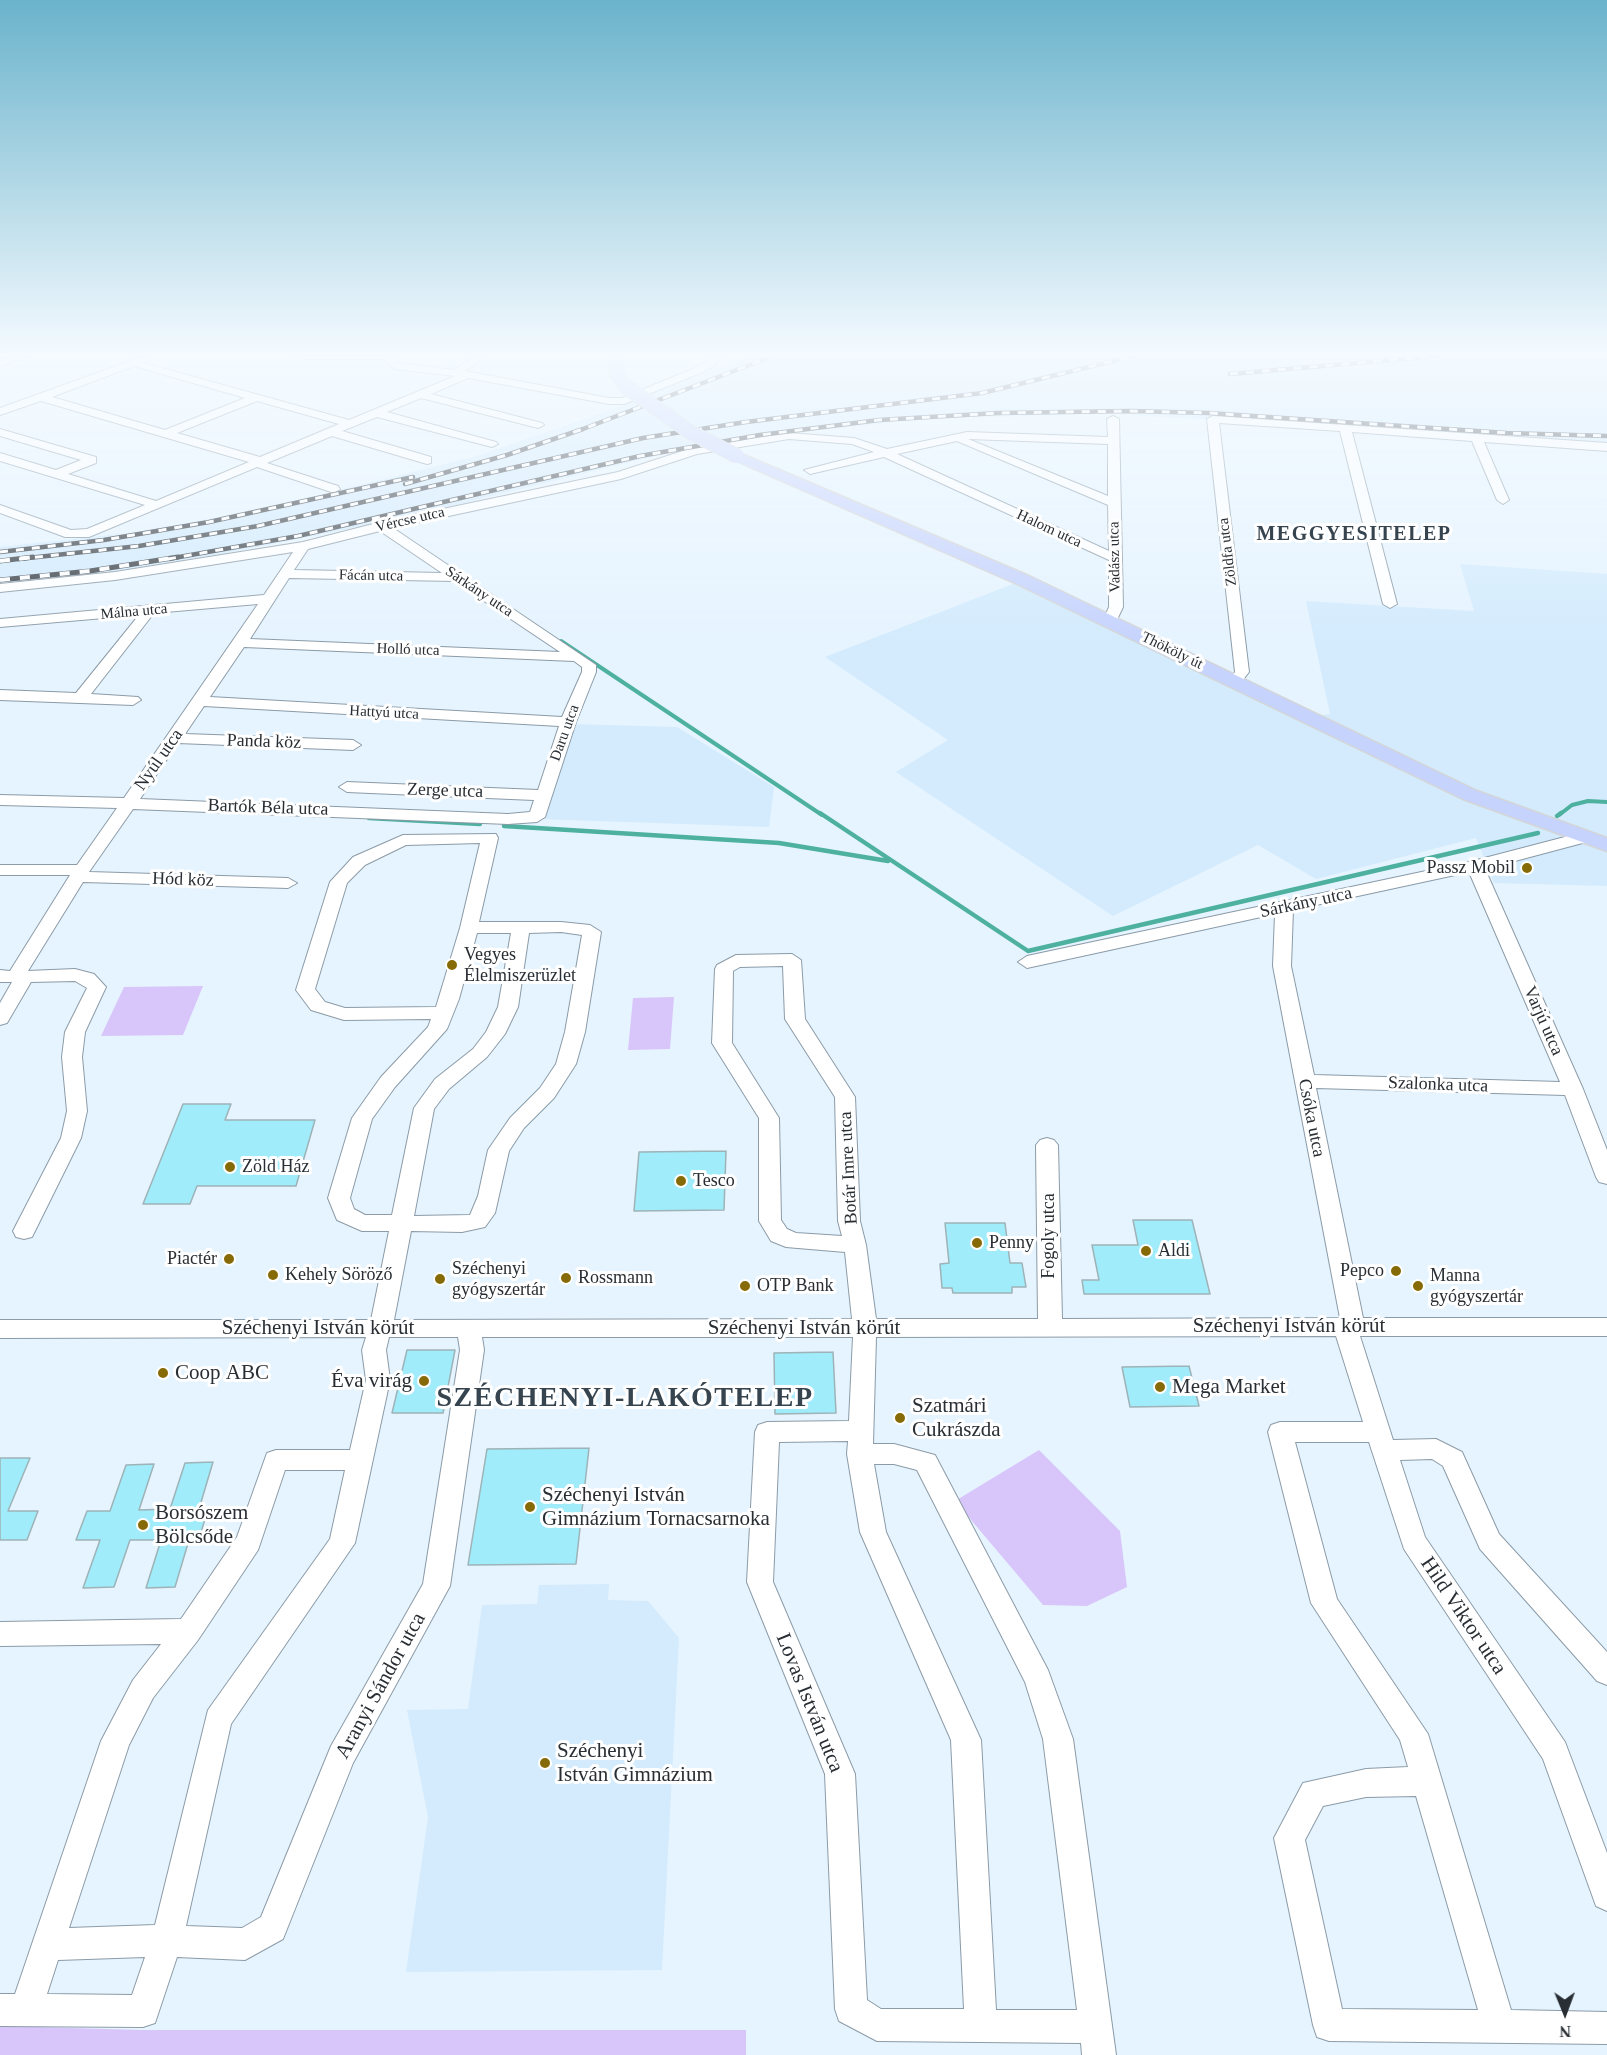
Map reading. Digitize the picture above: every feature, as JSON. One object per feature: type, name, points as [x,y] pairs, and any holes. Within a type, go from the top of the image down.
[{"type":"main road","name":"Thököly út","points":[[729,452],[1023,580],[1470,795],[1607,845]]},
{"type":"street","points":[[57,474],[93,460],[66,452]]},
{"type":"street","points":[[226,452],[334,489]]},
{"type":"street","points":[[0,509],[70,534],[89,533],[283,452]]},
{"type":"street","points":[[400,452],[427,460]]},
{"type":"street","name":"Vércse utca","points":[[0,588],[115,576],[303,546],[381,526],[621,475],[696,452]]},
{"type":"street","points":[[810,470],[889,452]]},
{"type":"street","points":[[992,452],[1114,503]]},
{"type":"street","name":"Vadász utca","points":[[1110,621],[1116,607],[1113,452]]},
{"type":"street","name":"Zöldfa utca","points":[[1217,452],[1242,672],[1234,682]]},
{"type":"street","points":[[1352,452],[1390,603]]},
{"type":"street","points":[[1482,452],[1503,500]]},
{"type":"street","name":"Halom utca","points":[[884,453],[1114,558]]},
{"type":"street","points":[[0,457],[157,505]]},
{"type":"street","name":"Sárkány utca","points":[[381,526],[576,657]]},
{"type":"street","name":"Nyúl utca","points":[[0,1019],[14,976],[80,874],[240,644],[303,546]]},
{"type":"street","name":"Fácán utca","points":[[284,574],[458,578]]},
{"type":"street","name":"Málna utca","points":[[0,623],[268,599]]},
{"type":"street","points":[[80,698],[149,611]]},
{"type":"street","name":"Holló utca","points":[[240,644],[576,657]]},
{"type":"street","name":"Daru utca","points":[[537,817],[542,795],[567,722],[589,672],[589,665],[576,657]]},
{"type":"street","points":[[0,695],[132,700]]},
{"type":"street","name":"Hattyú utca","points":[[200,701],[567,722]]},
{"type":"street","name":"Panda köz","points":[[175,738],[353,746]]},
{"type":"street","name":"Zerge utca","points":[[347,787],[542,795]]},
{"type":"street","name":"Bartók Béla utca","points":[[0,800],[508,819],[537,817]]},
{"type":"street","points":[[469,928],[561,927],[592,932],[575,1032],[566,1064],[547,1093],[517,1123],[500,1150],[484,1213],[477,1221],[462,1224],[362,1223],[345,1214],[339,1198],[362,1118],[388,1082],[437,1029],[469,928],[490,838],[508,819]]},
{"type":"street","name":"Sárkány utca","points":[[1027,962],[1475,866],[1584,837]]},
{"type":"street","points":[[443,1013],[344,1014],[318,1006],[305,990],[339,882],[359,861],[402,840],[490,838]]},
{"type":"street","name":"Varjú utca","points":[[1475,866],[1573,1089],[1607,1177]]},
{"type":"street","name":"Hód köz","points":[[0,870],[288,883]]},
{"type":"street","name":"Csóka utca","points":[[1284,908],[1282,966],[1349,1326]]},
{"type":"street","points":[[359,1460],[276,1460],[249,1542],[188,1631],[143,1689],[116,1741],[48,1944],[12,2010],[143,2011],[167,1941],[218,1719],[342,1543],[378,1380],[374,1350],[385,1310],[424,1108],[442,1084],[480,1053],[495,1034],[508,1007],[520,929]]},
{"type":"street","name":"Botár Imre utca","points":[[855,1245],[794,1241],[778,1235],[770,1221],[769,1118],[722,1042],[724,969],[736,961],[792,960],[795,1019],[845,1097],[849,1221],[855,1245],[865,1327]]},
{"type":"street","points":[[14,976],[75,975],[87,978],[97,987],[75,1032],[72,1057],[77,1111],[71,1138],[24,1231]]},
{"type":"street","name":"Szalonka utca","points":[[1304,1081],[1573,1089]]},
{"type":"street","name":"Fogoly utca","points":[[1047,1145],[1050,1327]]},
{"type":"street","name":"Hild Viktor utca","points":[[1349,1326],[1381,1441],[1413,1541],[1555,1752],[1607,1895]]},
{"type":"street","points":[[865,1327],[861,1443],[873,1532],[966,1740],[981,2027]]},
{"type":"street","name":"Széchenyi István körút","points":[[0,1329],[1607,1327]]},
{"type":"street","name":"Aranyi Sándor utca","points":[[48,1944],[167,1941],[245,1944],[272,1928],[341,1756],[436,1586],[472,1350],[469,1328]]},
{"type":"street","name":"Lovas István utca","points":[[767,1432],[861,1443],[926,1462],[1038,1679],[1058,1739],[1097,2041],[981,2027],[878,2025],[851,2009],[840,1774],[760,1582],[767,1432]]},
{"type":"street","points":[[1499,2027],[1413,1734],[1325,1603],[1280,1432],[1381,1441],[1436,1449],[1453,1459],[1489,1542],[1607,1672]]},
{"type":"street","points":[[0,1634],[188,1631]]},
{"type":"street","points":[[1428,1781],[1366,1784],[1314,1793],[1289,1838],[1329,2025],[1607,2028]]},
{"type":"shaded area","points":[[488,452],[699,452],[674,457],[667,453],[400,519],[128,572],[0,584],[0,547],[130,533],[255,511]]},
{"type":"shaded area","points":[[1460,564],[1607,574],[1607,886],[1494,883],[1476,838],[1316,879],[1258,845],[1113,916],[896,772],[948,740],[825,657],[1023,580],[1307,717],[1330,714],[1306,601],[1474,611]]},
{"type":"shaded area","points":[[570,724],[677,727],[774,787],[769,827],[539,819]]},
{"type":"shaded area","points":[[203,986],[183,1035],[101,1036],[124,987]]},
{"type":"shaded area","points":[[674,997],[670,1049],[628,1050],[633,998]]},
{"type":"shaded area","points":[[1039,1450],[1120,1531],[1127,1587],[1087,1606],[1043,1605],[955,1501]]},
{"type":"shaded area","name":"Széchenyi István Gimnázium","points":[[609,1584],[608,1600],[648,1601],[679,1638],[662,1970],[406,1972],[428,1817],[407,1710],[468,1709],[482,1605],[537,1604],[539,1585]]},
{"type":"shaded area","points":[[0,2026],[141,2030],[746,2030],[746,2055],[0,2055]]},
{"type":"building","name":"Zöld Ház","points":[[183,1104],[231,1104],[225,1120],[315,1120],[296,1186],[197,1186],[190,1204],[143,1204]]},
{"type":"building","name":"Tesco","points":[[726,1151],[724,1210],[634,1211],[639,1152]]},
{"type":"building","name":"Aldi","points":[[1133,1220],[1192,1220],[1210,1294],[1084,1294],[1082,1280],[1099,1280],[1092,1245],[1138,1245]]},
{"type":"building","name":"Penny","points":[[945,1223],[1005,1223],[1010,1263],[1022,1263],[1026,1287],[1012,1287],[1012,1293],[953,1293],[952,1288],[942,1288],[940,1264],[949,1263]]},
{"type":"building","name":"Éva virág","points":[[407,1350],[455,1350],[443,1413],[392,1413]]},
{"type":"building","points":[[833,1352],[836,1413],[775,1414],[774,1353]]},
{"type":"building","name":"Mega Market","points":[[1189,1366],[1199,1406],[1130,1407],[1122,1367]]},
{"type":"building","name":"Széchenyi István Gimnázium Tornacsarnoka","points":[[589,1448],[576,1564],[468,1565],[487,1449]]},
{"type":"building","points":[[0,1458],[30,1458],[8,1511],[38,1511],[27,1540],[0,1540]]},
{"type":"building","name":"Borsószem Bölcsőde","points":[[213,1462],[199,1509],[208,1509],[199,1539],[189,1540],[175,1587],[146,1588],[161,1540],[130,1540],[114,1587],[83,1588],[100,1540],[76,1540],[87,1511],[110,1511],[126,1465],[154,1464],[139,1510],[170,1509],[185,1463]]},
{"type":"waterway","points":[[561,641],[822,815]]},
{"type":"waterway","points":[[1559,815],[1572,805],[1588,801],[1607,802]]},
{"type":"waterway","points":[[820,813],[1028,951],[1538,833]]},
{"type":"waterway","points":[[1557,816],[1561,813]]},
{"type":"waterway","points":[[369,818],[480,824]]},
{"type":"waterway","points":[[504,826],[779,843],[888,861]]},
{"type":"railway","points":[[405,484],[516,452]]},
{"type":"railway","points":[[19,559],[139,546],[258,526],[582,452]]},
{"type":"railway","points":[[168,559],[298,536],[663,452]]},
{"type":"railway","points":[[0,552],[104,540],[209,522],[413,477]]},
{"type":"railway","points":[[0,561],[33,557]]},
{"type":"railway","points":[[0,580],[90,571],[178,557]]},
{"type":"place","name":"Passz Mobil","points":[[1527,868]]},
{"type":"place","name":"Vegyes Élelmiszerüzlet","points":[[452,965]]},
{"type":"place","name":"Zöld Ház","points":[[230,1167]]},
{"type":"place","name":"Tesco","points":[[681,1181]]},
{"type":"place","name":"Penny","points":[[977,1243]]},
{"type":"place","name":"Aldi","points":[[1146,1251]]},
{"type":"place","name":"Piactér","points":[[229,1259]]},
{"type":"place","name":"Pepco","points":[[1396,1271]]},
{"type":"place","name":"Kehely Söröző","points":[[273,1275]]},
{"type":"place","name":"Rossmann","points":[[566,1278]]},
{"type":"place","name":"Széchenyi gyógyszertár","points":[[440,1279]]},
{"type":"place","name":"OTP Bank","points":[[745,1286]]},
{"type":"place","name":"Manna gyógyszertár","points":[[1418,1286]]},
{"type":"place","name":"Coop ABC","points":[[163,1373]]},
{"type":"place","name":"Éva virág","points":[[424,1381]]},
{"type":"place","name":"Mega Market","points":[[1160,1387]]},
{"type":"place","name":"Szatmári Cukrászda","points":[[900,1418]]},
{"type":"place","name":"Széchenyi István Gimnázium Tornacsarnoka","points":[[530,1507]]},
{"type":"place","name":"Borsószem Bölcsőde","points":[[143,1525]]},
{"type":"place","name":"Széchenyi István Gimnázium","points":[[545,1763]]},
{"type":"district","name":"MEGGYESITELEP","points":[[1354,535]]},
{"type":"district","name":"SZÉCHENYI-LAKÓTELEP","points":[[625,1399]]}]
